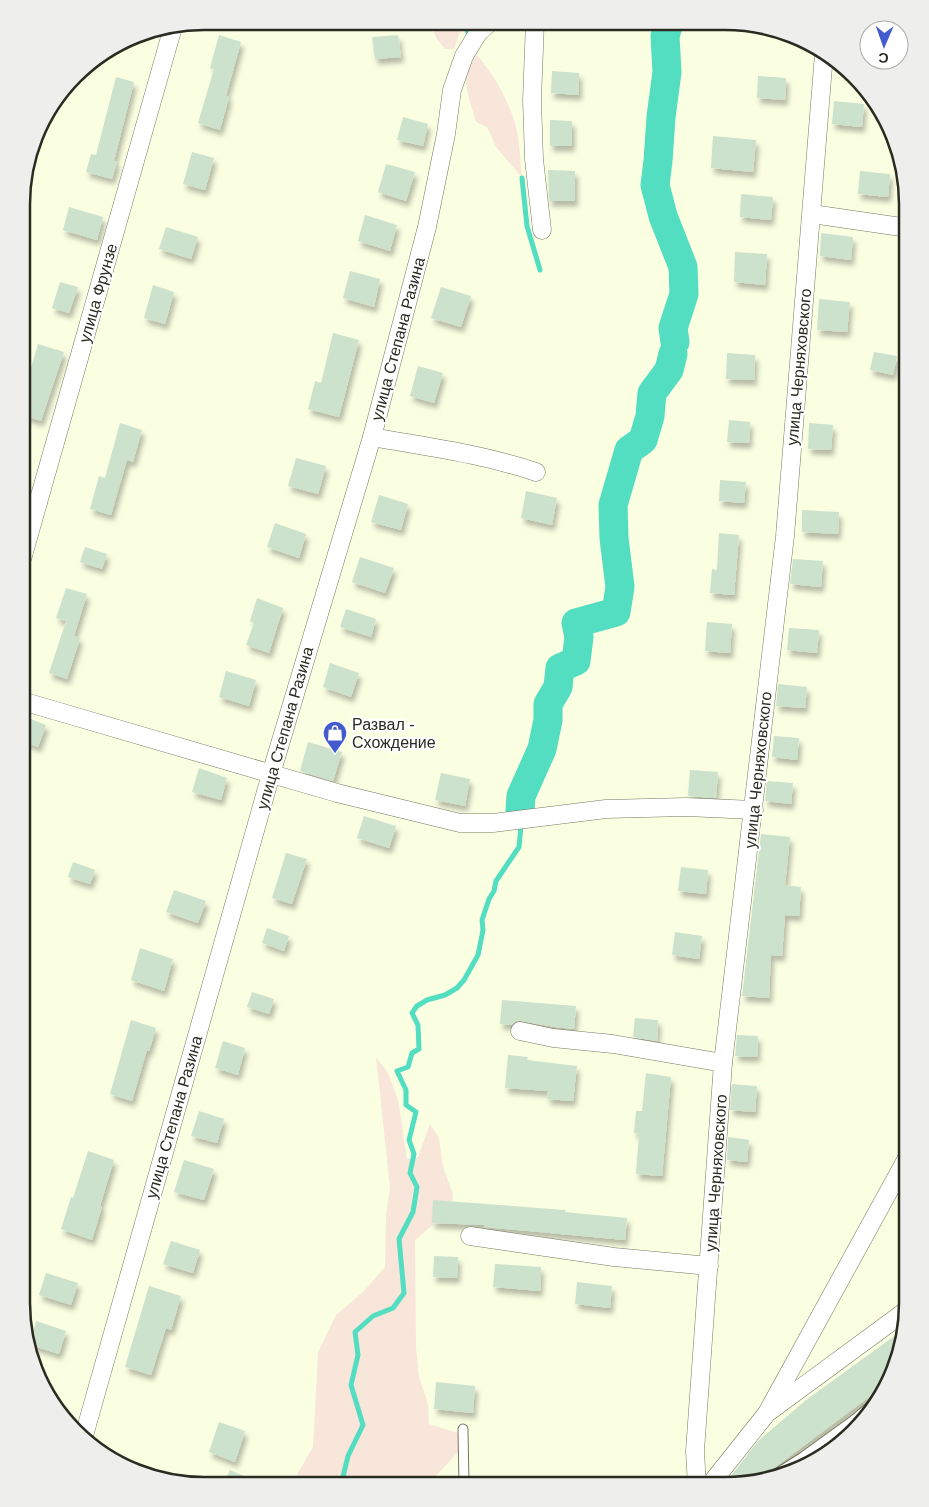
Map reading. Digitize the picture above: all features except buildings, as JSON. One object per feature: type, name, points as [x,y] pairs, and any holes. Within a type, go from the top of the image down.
[{"type":"street","name":"улица Степана Разина","points":[[85,1430],[271,774],[372,438],[427,227],[446,134],[452,90],[464,56],[483,30]]},
{"type":"street","points":[[535,30],[532,100],[534,150],[542,230]]},
{"type":"street","name":"улица Фрунзе","points":[[30,531],[171,33]]},
{"type":"street","name":"улица Черняховского","points":[[696,1477],[695,1452],[723,1063],[785,536],[823,61]]},
{"type":"street","points":[[812,214],[899,227]]},
{"type":"street","points":[[372,438],[480,457],[536,472]]},
{"type":"street","points":[[30,703],[337,793],[460,823],[493,823],[606,809],[686,808],[754,810]]},
{"type":"street","points":[[520,1031],[553,1038],[613,1044],[723,1063]]},
{"type":"street","points":[[716,1477],[767,1413],[899,1173]]},
{"type":"street","points":[[470,1236],[614,1257],[709,1266]]},
{"type":"street","points":[[767,1413],[899,1316]]},
{"type":"lane","points":[[792,1464],[854,1420]]},
{"type":"lane","points":[[463,1429],[464,1477]]},
{"type":"shaded area","points":[[434,30],[462,30],[454,49],[445,49],[436,38]]},
{"type":"shaded area","points":[[477,55],[501,89],[513,117],[518,139],[522,178],[496,147],[487,127],[476,122],[466,85],[466,78],[467,70]]},
{"type":"shaded area","points":[[376,1057],[388,1073],[398,1099],[407,1159],[418,1157],[430,1124],[439,1138],[443,1167],[453,1194],[451,1215],[434,1224],[415,1240],[416,1347],[419,1377],[428,1404],[429,1424],[465,1435],[461,1449],[435,1477],[296,1477],[313,1447],[318,1352],[336,1315],[363,1292],[385,1267],[386,1215],[390,1188]]},
{"type":"waterway","points":[[467,30],[470,38]]},
{"type":"waterway","points":[[667,30],[665,36],[667,72],[655,185],[663,216],[683,267],[684,294],[673,328],[675,342]]},
{"type":"waterway","points":[[522,178],[527,226],[540,270]]},
{"type":"waterway","points":[[520,811],[521,796],[542,749],[548,720],[548,704],[558,687],[560,668],[576,661],[579,637],[576,623],[616,612],[620,587],[614,538],[613,505],[629,450],[643,440],[650,416],[652,393],[669,370],[673,354]]},
{"type":"waterway","points":[[343,1477],[348,1456],[363,1425],[351,1385],[358,1355],[355,1332],[373,1316],[393,1308],[404,1293],[399,1239],[413,1212],[417,1187],[410,1173],[414,1154],[409,1140],[416,1112],[406,1105],[406,1090],[397,1071],[408,1067],[412,1053],[419,1049],[418,1025],[412,1013],[417,1006],[427,1000],[445,995],[457,988],[464,980],[478,955],[483,930],[482,920],[496,881],[519,847],[521,826]]},
{"type":"place","name":"Развал - Схождение","points":[[335,754]]}]
